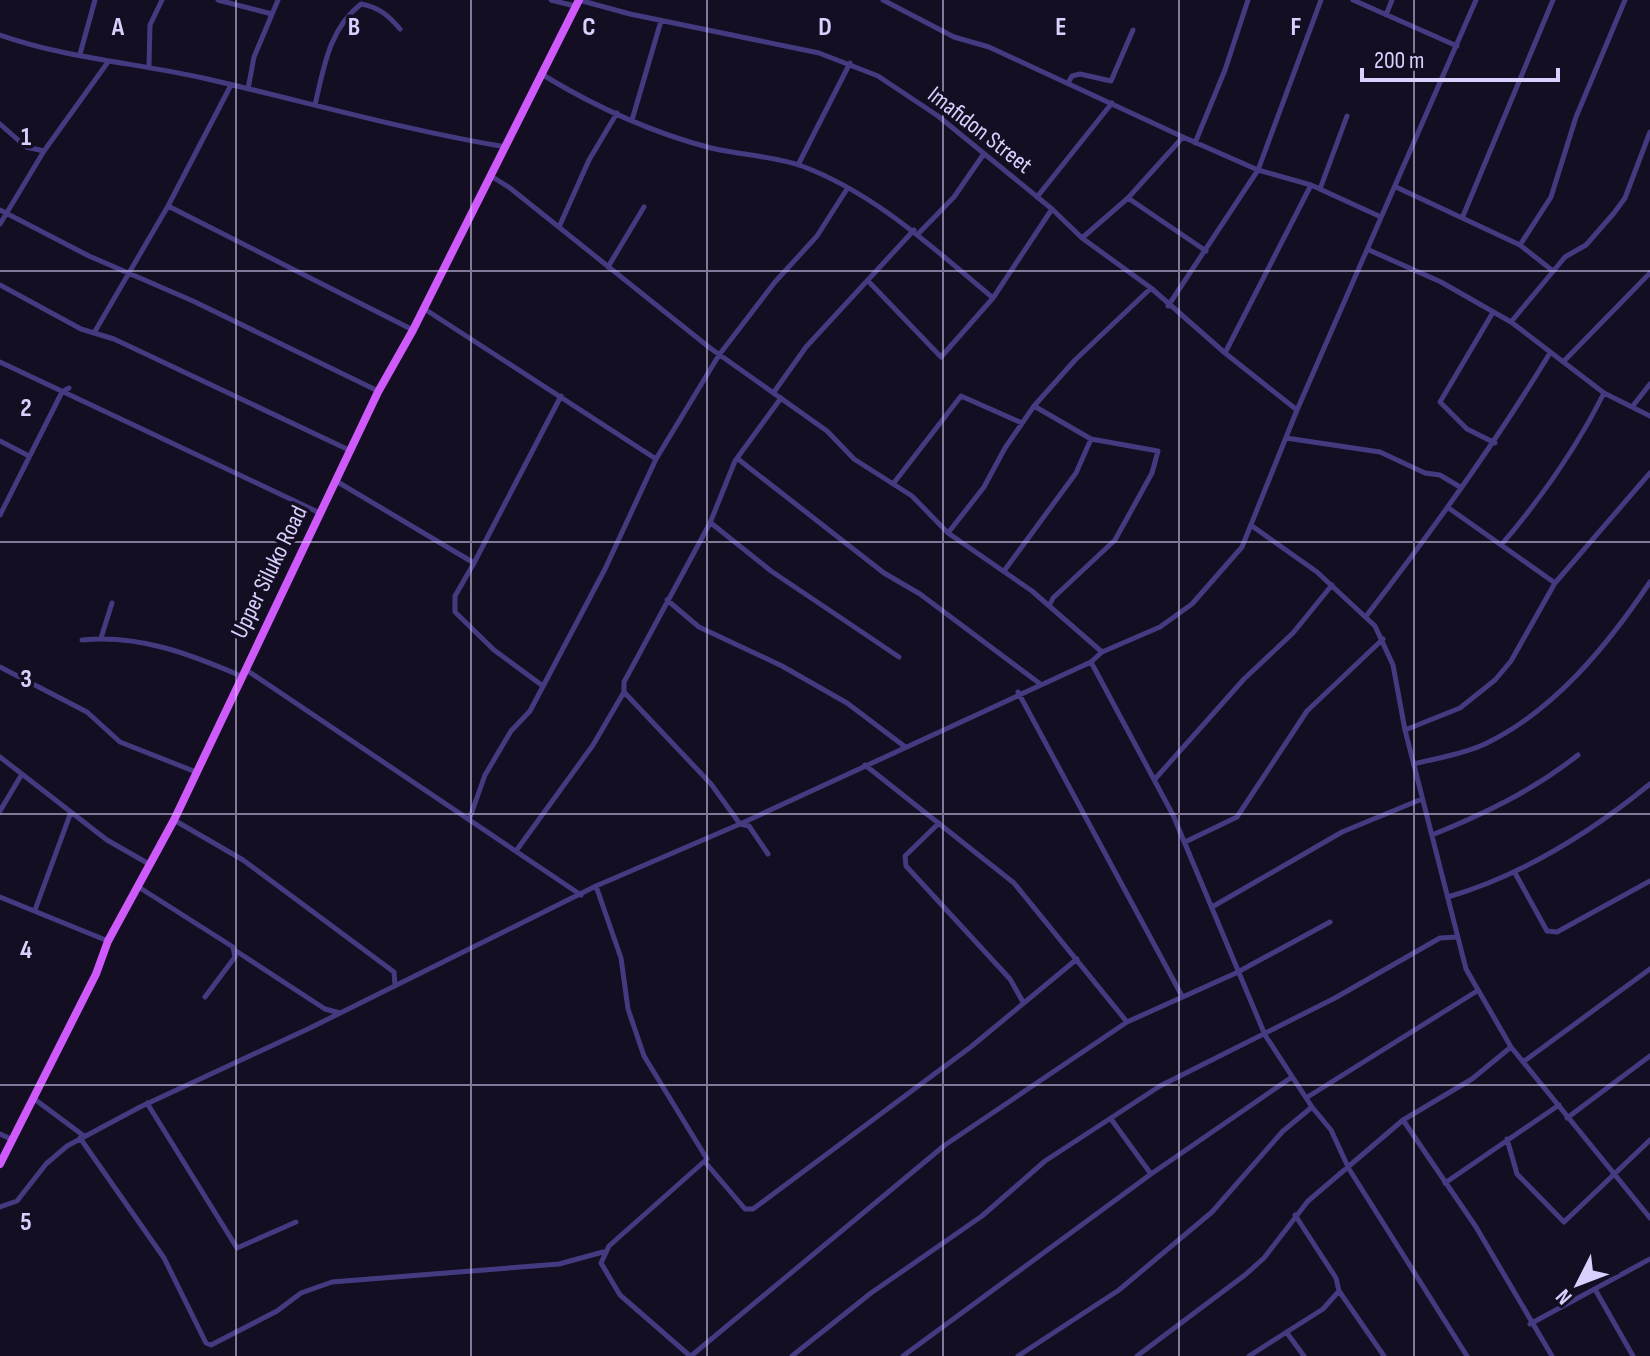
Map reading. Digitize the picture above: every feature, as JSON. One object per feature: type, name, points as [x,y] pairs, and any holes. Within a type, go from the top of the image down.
[{"type":"main road","name":"Upper Siluko Road","points":[[0,1164],[96,974],[108,941],[174,820],[378,392],[413,330],[578,3]]},
{"type":"street","points":[[80,54],[95,0]]},
{"type":"street","points":[[149,67],[150,25],[162,0]]},
{"type":"street","points":[[218,0],[272,14]]},
{"type":"street","points":[[248,89],[254,57],[278,0]]},
{"type":"street","name":"Imafidon Street","points":[[551,0],[819,53],[878,76],[938,116],[1052,209],[1082,238],[1151,288],[1168,306],[1297,410]]},
{"type":"street","points":[[883,0],[954,37],[989,47],[1195,143],[1258,170],[1311,185],[1381,217]]},
{"type":"street","points":[[1195,143],[1225,70],[1248,0]]},
{"type":"street","points":[[1168,306],[1258,170],[1321,0]]},
{"type":"street","points":[[1353,0],[1457,46]]},
{"type":"street","points":[[1386,15],[1392,0]]},
{"type":"street","points":[[0,1207],[17,1201],[46,1164],[82,1137],[147,1103],[341,1013],[596,886],[740,824],[904,746],[948,729],[1018,692],[1091,662],[1102,652],[1160,627],[1192,604],[1233,560],[1252,526],[1297,410],[1476,0]]},
{"type":"street","points":[[1463,216],[1553,0]]},
{"type":"street","points":[[1520,245],[1551,197],[1576,117],[1625,0]]},
{"type":"street","points":[[315,105],[330,43],[351,11],[361,4],[376,8],[400,29]]},
{"type":"street","points":[[632,120],[661,21]]},
{"type":"street","points":[[1068,83],[1072,76],[1080,74],[1111,81],[1133,30]]},
{"type":"street","points":[[0,35],[108,62],[149,67],[231,85],[447,138],[507,147]]},
{"type":"street","points":[[0,224],[3,211],[108,62]]},
{"type":"street","points":[[798,165],[850,63]]},
{"type":"street","points":[[543,75],[632,120],[714,148],[798,165],[847,189],[916,232],[993,298]]},
{"type":"street","points":[[94,333],[168,206],[231,85]]},
{"type":"street","points":[[1037,197],[1112,103]]},
{"type":"street","points":[[559,227],[589,160],[617,113]]},
{"type":"street","points":[[1320,189],[1347,116]]},
{"type":"street","points":[[0,124],[26,147],[44,151]]},
{"type":"street","points":[[1511,322],[1565,257],[1586,245],[1625,198],[1650,132]]},
{"type":"street","points":[[1082,238],[1128,198],[1183,137]]},
{"type":"street","points":[[774,392],[806,347],[916,232],[954,197],[983,155]]},
{"type":"street","points":[[491,176],[719,355],[827,431],[854,459],[912,496],[948,533],[1004,571],[1102,652]]},
{"type":"street","points":[[1225,353],[1311,185]]},
{"type":"street","points":[[1396,187],[1520,245],[1553,271]]},
{"type":"street","points":[[469,820],[485,775],[543,686],[605,569],[656,459],[719,355],[775,282],[817,236],[847,189]]},
{"type":"street","points":[[1128,198],[1206,251]]},
{"type":"street","points":[[168,206],[413,330]]},
{"type":"street","points":[[608,267],[644,207]]},
{"type":"street","points":[[870,283],[941,357],[993,298],[1052,209]]},
{"type":"street","points":[[3,211],[89,256],[130,272],[378,392]]},
{"type":"street","points":[[1369,250],[1441,282],[1492,314],[1511,322],[1550,353],[1565,360],[1604,393],[1650,416]]},
{"type":"street","points":[[1565,360],[1650,273]]},
{"type":"street","points":[[0,285],[81,329],[350,450]]},
{"type":"street","points":[[948,533],[984,487],[1034,406],[1075,360],[1151,288]]},
{"type":"street","points":[[423,308],[656,459]]},
{"type":"street","points":[[1492,314],[1440,402],[1467,429],[1495,443]]},
{"type":"street","points":[[1367,615],[1450,509],[1460,487],[1495,443],[1550,353]]},
{"type":"street","points":[[0,362],[320,513]]},
{"type":"street","points":[[1632,407],[1650,384]]},
{"type":"street","points":[[0,515],[62,392],[69,388]]},
{"type":"street","points":[[1502,544],[1543,496],[1568,459],[1604,393]]},
{"type":"street","points":[[543,686],[494,650],[455,612],[455,596],[561,396]]},
{"type":"street","points":[[893,484],[961,396],[1022,423]]},
{"type":"street","points":[[516,851],[593,745],[624,692],[624,682],[710,523],[738,459],[781,398]]},
{"type":"street","points":[[1034,406],[1091,439],[1158,451],[1115,540],[1053,598],[1049,606]]},
{"type":"street","points":[[1286,438],[1380,452],[1425,473],[1440,475],[1460,487]]},
{"type":"street","points":[[1004,571],[1076,473],[1091,439]]},
{"type":"street","points":[[0,441],[29,456]]},
{"type":"street","points":[[738,459],[884,573],[920,594],[1039,683]]},
{"type":"street","points":[[1405,730],[1460,708],[1495,680],[1511,661],[1555,583],[1650,473]]},
{"type":"street","points":[[335,481],[474,563]]},
{"type":"street","points":[[1450,509],[1555,583]]},
{"type":"street","points":[[710,523],[771,571],[899,657]]},
{"type":"street","points":[[1252,526],[1367,615],[1383,639],[1400,693],[1405,730],[1466,969],[1511,1047],[1650,1218]]},
{"type":"street","points":[[1414,764],[1482,745],[1518,726],[1548,703],[1610,637],[1650,582]]},
{"type":"street","points":[[1154,780],[1244,679],[1293,633],[1332,585]]},
{"type":"street","points":[[667,600],[699,627],[782,666],[847,703],[904,746]]},
{"type":"street","points":[[103,635],[112,603],[103,635]]},
{"type":"street","points":[[82,640],[103,635],[162,647],[243,672],[582,895]]},
{"type":"street","points":[[1185,842],[1237,817],[1307,711],[1383,639]]},
{"type":"street","points":[[1091,662],[1185,842],[1236,973],[1265,1035],[1312,1107],[1331,1130],[1349,1169],[1467,1356]]},
{"type":"street","points":[[0,667],[87,712],[120,742],[196,772]]},
{"type":"street","points":[[624,692],[711,784],[740,824],[749,826],[768,854]]},
{"type":"street","points":[[1018,692],[1182,996]]},
{"type":"street","points":[[1432,835],[1486,813],[1557,772],[1578,755]]},
{"type":"street","points":[[0,757],[107,840],[149,864]]},
{"type":"street","points":[[865,765],[1014,883],[1127,1022]]},
{"type":"street","points":[[0,811],[22,774]]},
{"type":"street","points":[[1448,897],[1515,873],[1603,823],[1650,784]]},
{"type":"street","points":[[1212,907],[1342,832],[1422,799]]},
{"type":"street","points":[[35,910],[71,812]]},
{"type":"street","points":[[174,820],[243,860],[394,972],[395,986]]},
{"type":"street","points":[[939,823],[905,856],[906,866],[1010,979],[1023,1002]]},
{"type":"street","points":[[1515,873],[1547,931],[1557,932],[1650,881]]},
{"type":"street","points":[[137,886],[325,1009],[341,1013]]},
{"type":"street","points":[[596,886],[621,958],[628,1009],[644,1056],[682,1121],[705,1151],[705,1162],[745,1209],[753,1209],[972,1046],[1077,959]]},
{"type":"street","points":[[0,897],[108,941]]},
{"type":"street","points":[[603,1252],[601,1263],[620,1295],[691,1356],[945,1145],[1127,1022],[1236,973],[1330,922]]},
{"type":"street","points":[[792,1356],[871,1293],[982,1216],[1045,1161],[1188,1068],[1265,1035],[1440,938],[1457,937]]},
{"type":"street","points":[[205,997],[236,951]]},
{"type":"street","points":[[1523,1062],[1650,969]]},
{"type":"street","points":[[1306,1098],[1477,991]]},
{"type":"street","points":[[1137,1356],[1245,1275],[1264,1258],[1295,1215],[1403,1120],[1472,1079],[1511,1047]]},
{"type":"street","points":[[1567,1118],[1650,1056]]},
{"type":"street","points":[[903,1356],[1151,1174],[1292,1077]]},
{"type":"street","points":[[33,1098],[82,1137],[164,1258],[206,1343],[211,1345],[277,1311],[301,1293],[332,1282],[543,1266],[603,1252],[659,1199],[705,1162]]},
{"type":"street","points":[[147,1103],[237,1248],[296,1222]]},
{"type":"street","points":[[1445,1183],[1559,1105]]},
{"type":"street","points":[[1018,1356],[1119,1290],[1226,1199],[1283,1131],[1312,1107]]},
{"type":"street","points":[[1111,1119],[1151,1174]]},
{"type":"street","points":[[1403,1120],[1476,1227],[1530,1324],[1552,1356]]},
{"type":"street","points":[[0,1134],[11,1139]]},
{"type":"street","points":[[1507,1139],[1517,1174],[1564,1222],[1650,1140]]},
{"type":"street","points":[[1295,1215],[1336,1278],[1339,1291],[1384,1356]]},
{"type":"street","points":[[1530,1324],[1596,1291],[1650,1259]]},
{"type":"street","points":[[1249,1356],[1323,1309],[1339,1291]]},
{"type":"street","points":[[1596,1291],[1633,1356]]},
{"type":"street","points":[[1287,1333],[1304,1356]]}]
